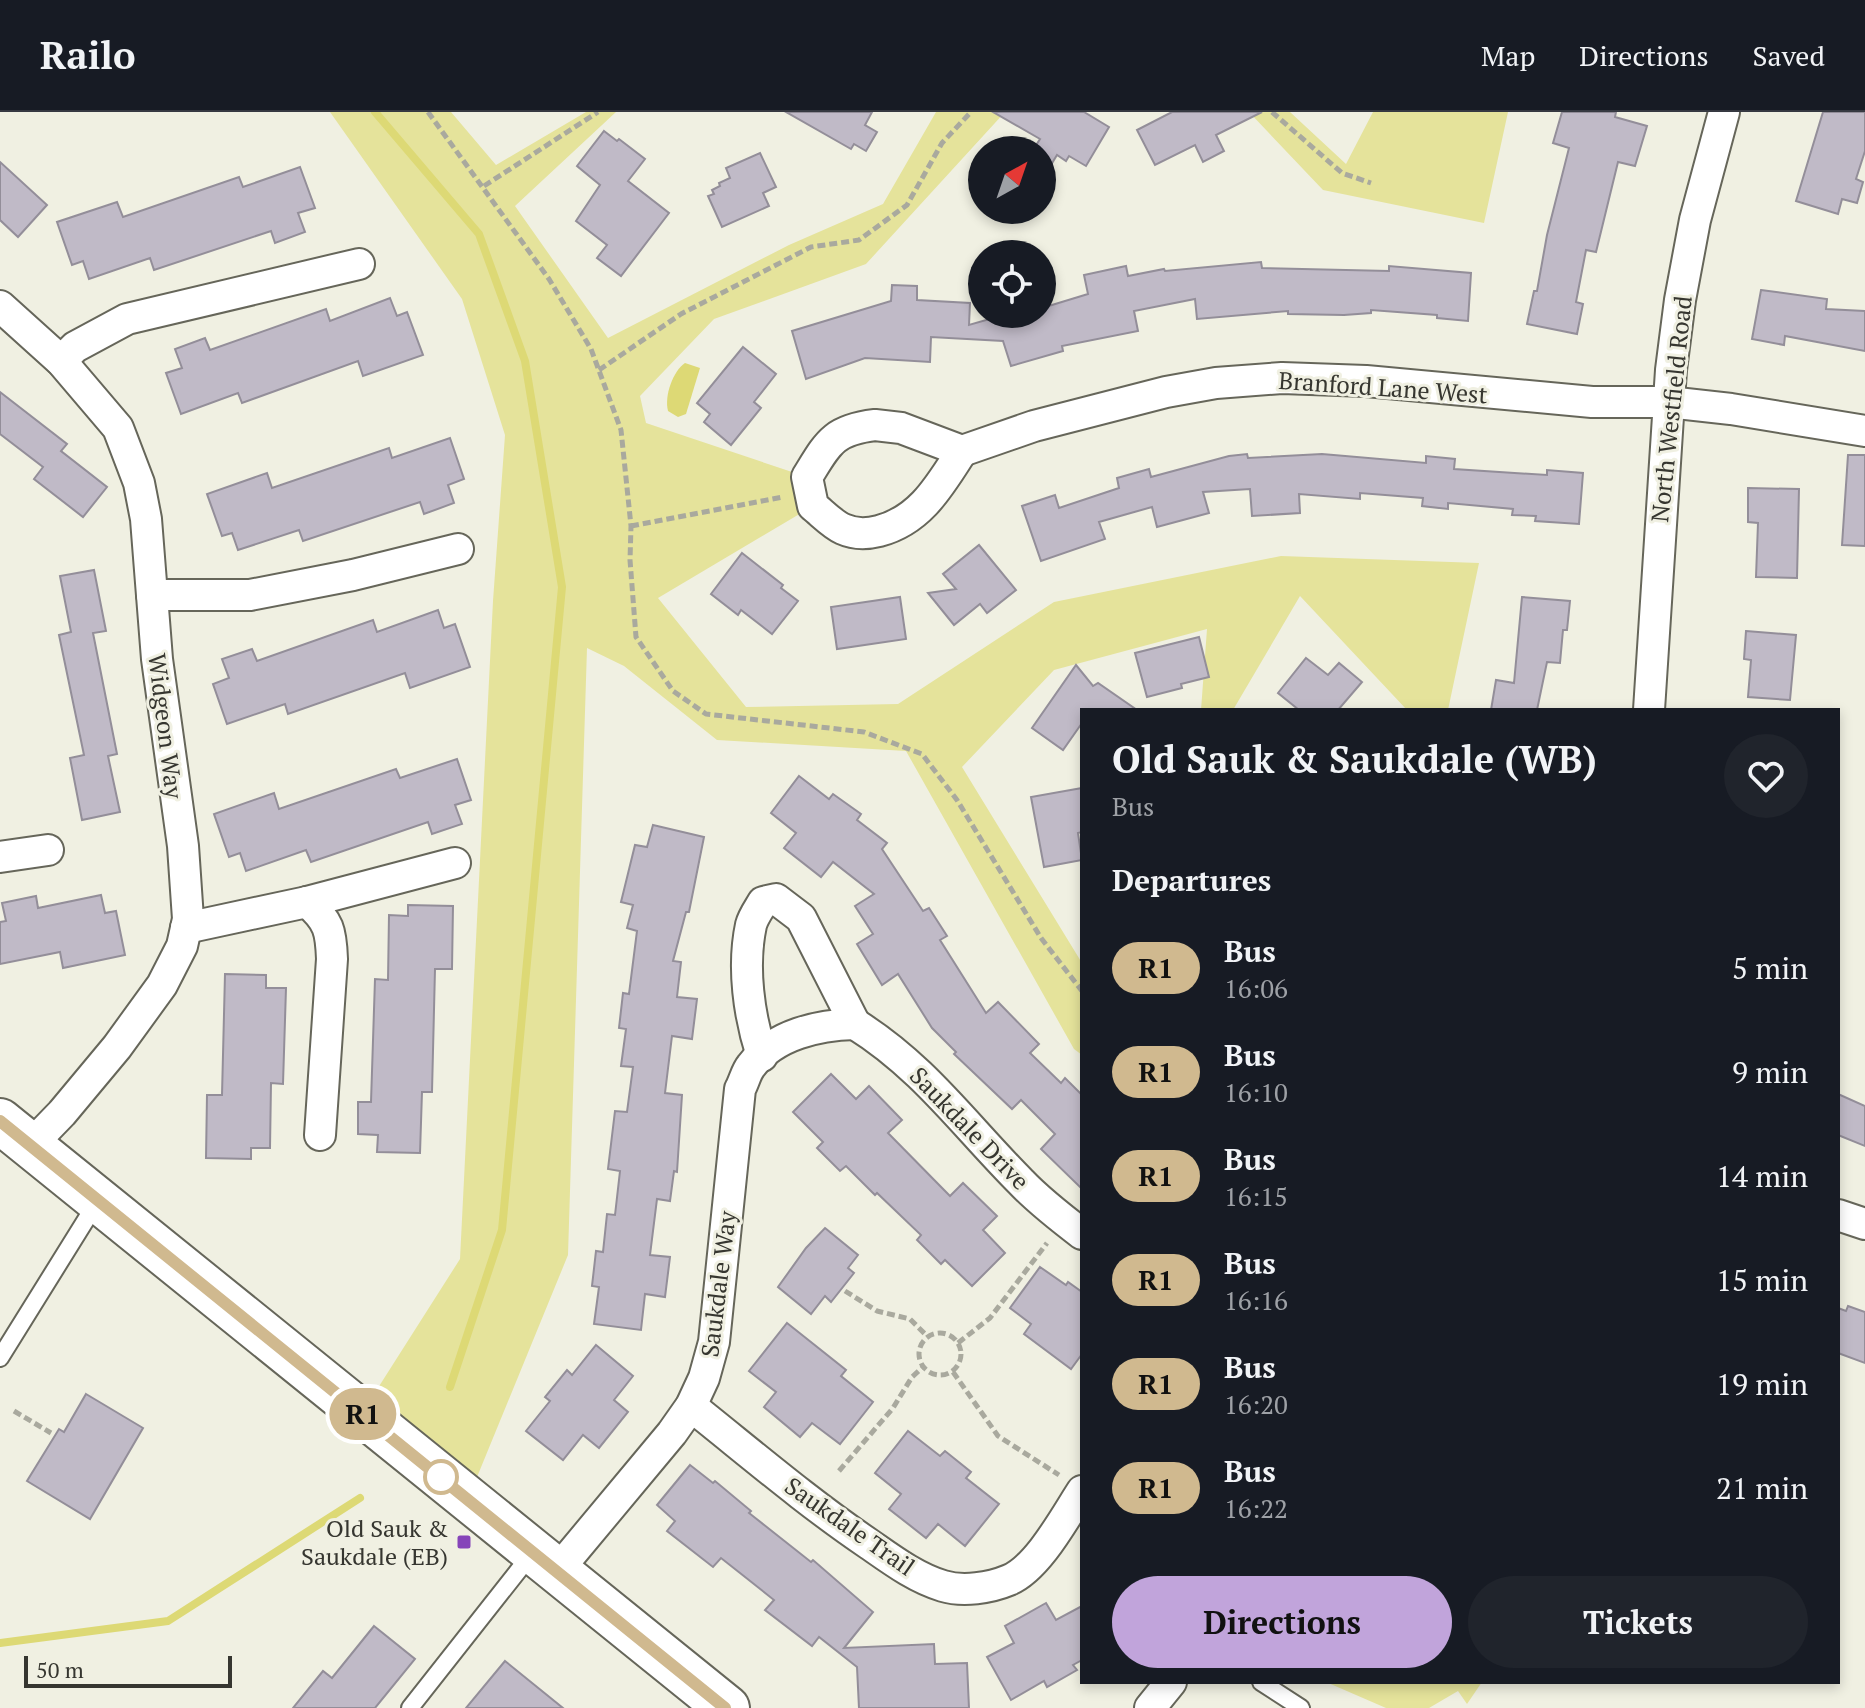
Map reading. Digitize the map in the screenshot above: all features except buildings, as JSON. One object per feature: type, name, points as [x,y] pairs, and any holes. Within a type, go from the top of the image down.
[{"type":"street","name":"North Westfield Road","points":[[1649,708],[1668,402],[1680,300],[1724,112]]},
{"type":"street","points":[[61,361],[75,347],[127,319],[359,264]]},
{"type":"street","name":"Widgeon Way","points":[[0,306],[61,361],[118,428],[139,483],[146,519],[157,659],[183,846],[186,928],[178,955],[162,985],[117,1047],[62,1113],[15,1134]]},
{"type":"street","name":"Branford Lane West","points":[[962,451],[1034,426],[1166,392],[1216,383],[1282,378],[1366,381],[1592,402],[1668,402],[1865,431]]},
{"type":"street","points":[[875,425],[901,428],[962,451],[935,494],[896,527],[866,534],[843,529],[813,506],[809,493],[807,477],[828,443],[856,427],[875,425]]},
{"type":"street","points":[[152,595],[250,595],[353,575],[458,549]]},
{"type":"street","points":[[0,857],[48,850]]},
{"type":"street","points":[[186,928],[307,902],[455,863]]},
{"type":"street","points":[[762,1056],[752,1024],[748,958],[752,922],[763,902],[776,899],[801,918],[855,1024]]},
{"type":"street","points":[[307,902],[320,913],[331,931],[332,959],[320,1135]]},
{"type":"street","name":"Saukdale Way","points":[[545,1561],[672,1433],[691,1406],[704,1378],[714,1342],[740,1089],[751,1065],[774,1046],[799,1032],[831,1025],[855,1024]]},
{"type":"street","name":"Saukdale Drive","points":[[855,1024],[889,1045],[935,1089],[1067,1235]]},
{"type":"street","points":[[15,1134],[722,1704]]},
{"type":"street","points":[[1840,1216],[1865,1224]]},
{"type":"street","name":"Saukdale Trail","points":[[691,1406],[843,1527],[892,1560],[947,1587],[978,1588],[1011,1579],[1032,1561],[1074,1485]]},
{"type":"street","points":[[1150,1708],[1169,1684]]},
{"type":"lane","points":[[0,1358],[98,1201]]},
{"type":"lane","points":[[410,1708],[545,1561]]},
{"type":"lane","points":[[1264,1684],[1301,1708]]},
{"type":"path","points":[[428,112],[549,279],[591,349],[621,430],[631,526],[630,560],[636,637],[673,691],[706,714],[864,732],[922,754],[957,800],[1041,938],[1080,988]]},
{"type":"path","points":[[484,186],[598,112]]},
{"type":"path","points":[[599,370],[681,314],[811,247],[859,240],[907,205],[942,143],[971,112]]},
{"type":"path","points":[[1272,112],[1342,173],[1371,183]]},
{"type":"path","points":[[631,526],[809,493]]},
{"type":"path","points":[[958,1343],[990,1318],[1067,1235]]},
{"type":"path","points":[[845,1291],[877,1311],[910,1319],[927,1336]]},
{"type":"path","points":[[944,1333],[958,1343],[960,1358],[953,1372],[935,1375],[923,1367],[919,1349],[927,1336],[944,1333]]},
{"type":"path","points":[[839,1471],[893,1408],[912,1377],[923,1367]]},
{"type":"path","points":[[953,1372],[998,1436],[1074,1485]]},
{"type":"path","points":[[14,1411],[51,1433]]},
{"type":"shaded area","points":[[330,112],[451,112],[496,165],[586,112],[616,112],[515,206],[608,338],[789,245],[883,204],[936,112],[1005,112],[983,136],[968,136],[968,152],[866,264],[714,319],[640,396],[646,423],[807,477],[813,506],[658,598],[746,707],[898,704],[1054,602],[1281,556],[1479,563],[1448,708],[1405,708],[1300,596],[1234,708],[1201,708],[1207,629],[1054,670],[962,767],[1080,960],[1080,1054],[1074,1049],[906,751],[717,740],[624,666],[587,648],[568,1255],[468,1499],[362,1413],[460,1259],[493,601],[505,435],[462,299]]},
{"type":"shaded area","points":[[1249,112],[1290,112],[1346,164],[1373,112],[1508,112],[1484,223],[1323,190]]},
{"type":"shaded area","points":[[685,363],[700,368],[686,414],[678,417],[668,411],[667,398],[673,378]]},
{"type":"shaded area","points":[[1331,1684],[1481,1684],[1467,1704],[1458,1691],[1429,1708],[1386,1708]]},
{"type":"waterway","points":[[375,112],[479,234],[525,361],[562,587],[502,1230],[450,1387]]},
{"type":"waterway","points":[[0,1643],[168,1621],[360,1498]]},
{"type":"bus line","name":"R1","points":[[0,1121],[725,1708]]},
{"type":"place","name":"Old Sauk & Saukdale (EB)","points":[[464,1542]]}]
